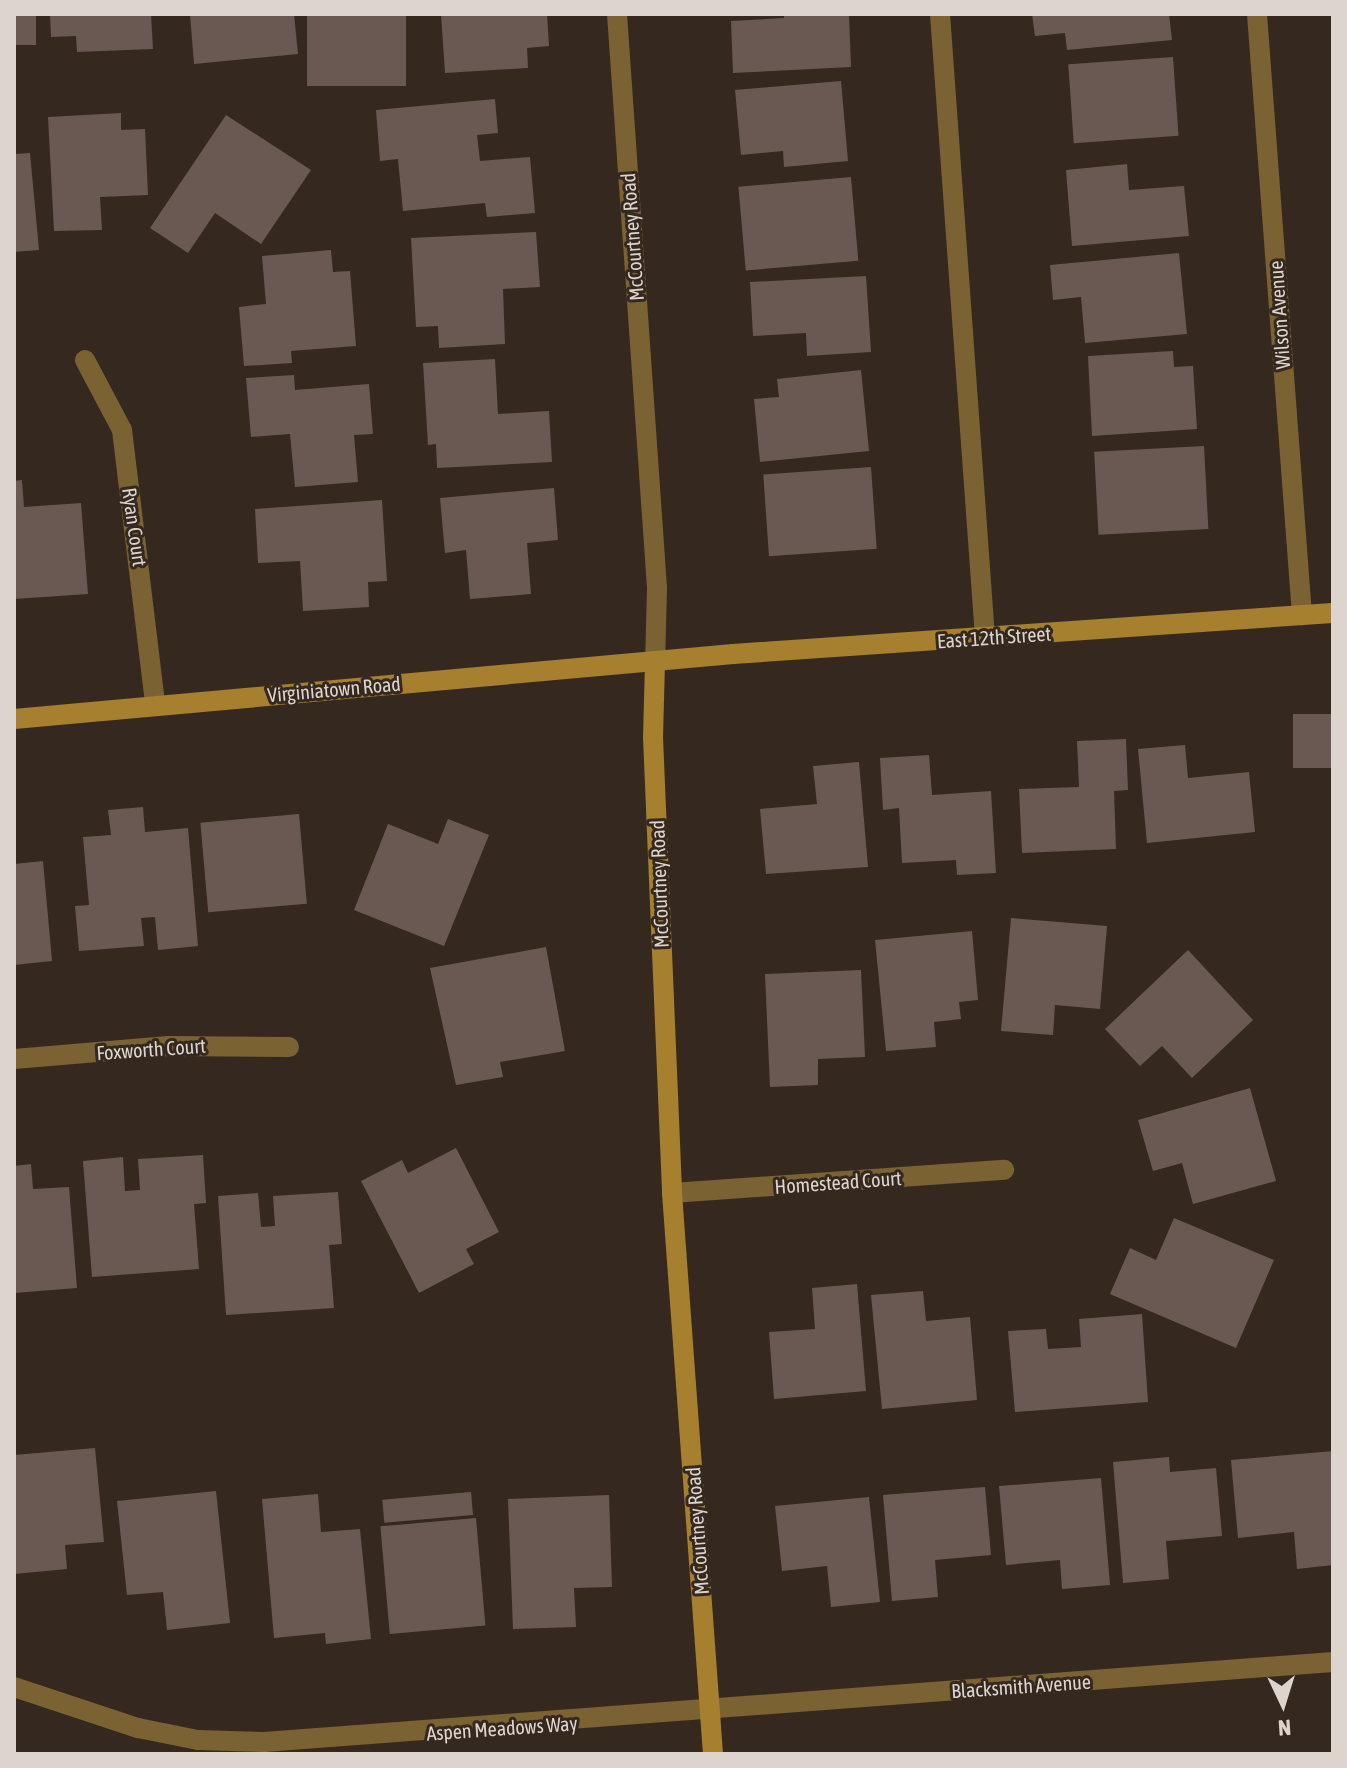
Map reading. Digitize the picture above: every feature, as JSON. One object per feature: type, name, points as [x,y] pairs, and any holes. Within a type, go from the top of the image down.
[{"type":"street","name":"McCourtney Road","points":[[617,14],[657,588],[653,737],[672,1193],[713,1754]]},
{"type":"street","points":[[940,14],[985,637]]},
{"type":"street","name":"Wilson Avenue","points":[[1257,14],[1302,615]]},
{"type":"street","name":"Ryan Court","points":[[85,360],[122,430],[155,704]]},
{"type":"street","name":"East 12th Street","points":[[655,662],[1333,613]]},
{"type":"street","name":"Virginiatown Road","points":[[14,719],[155,704],[655,662]]},
{"type":"street","name":"Foxworth Court","points":[[14,1059],[168,1046],[289,1047]]},
{"type":"street","name":"Homestead Court","points":[[672,1193],[1004,1170]]},
{"type":"street","name":"Blacksmith Avenue","points":[[710,1711],[1333,1662]]},
{"type":"street","name":"Aspen Meadows Way","points":[[14,1687],[138,1728],[198,1740],[345,1740],[710,1711]]},
{"type":"building","points":[[14,14],[36,14],[36,45],[14,45]]},
{"type":"building","points":[[50,14],[151,14],[153,49],[77,52],[76,36],[51,37]]},
{"type":"building","points":[[190,14],[294,14],[298,54],[194,64]]},
{"type":"building","points":[[307,14],[406,14],[406,86],[307,86]]},
{"type":"building","points":[[441,14],[547,14],[549,46],[527,48],[528,68],[445,73]]},
{"type":"building","points":[[784,14],[849,14],[851,67],[733,73],[731,21],[784,18]]},
{"type":"building","points":[[1032,14],[1169,14],[1172,40],[1067,50],[1065,33],[1035,36]]},
{"type":"building","points":[[1173,57],[1179,136],[1074,143],[1068,64]]},
{"type":"building","points":[[841,81],[848,161],[784,167],[783,151],[741,155],[735,90]]},
{"type":"building","points":[[495,99],[498,133],[477,135],[480,161],[530,157],[535,213],[487,217],[485,203],[403,211],[398,159],[380,161],[376,110]]},
{"type":"building","points":[[121,113],[121,130],[145,129],[148,195],[100,197],[102,230],[54,231],[48,117]]},
{"type":"building","points":[[226,115],[311,170],[261,244],[215,213],[188,253],[150,228]]},
{"type":"building","points":[[30,153],[39,250],[14,252],[14,154]]},
{"type":"building","points":[[1127,164],[1129,190],[1184,186],[1189,236],[1072,246],[1066,170]]},
{"type":"building","points":[[851,177],[858,261],[746,271],[738,187]]},
{"type":"building","points":[[536,232],[540,287],[503,289],[505,344],[439,348],[438,326],[416,327],[411,238]]},
{"type":"building","points":[[331,250],[333,272],[350,271],[356,346],[291,351],[292,363],[244,366],[239,307],[266,304],[262,256]]},
{"type":"building","points":[[1179,253],[1187,334],[1085,343],[1081,297],[1053,300],[1050,265]]},
{"type":"building","points":[[866,276],[871,352],[807,356],[806,333],[753,336],[750,282]]},
{"type":"building","points":[[1173,351],[1174,367],[1193,366],[1197,429],[1092,436],[1088,356]]},
{"type":"building","points":[[495,359],[498,414],[549,411],[552,462],[437,468],[436,444],[428,445],[423,363]]},
{"type":"building","points":[[861,370],[869,451],[760,462],[754,399],[779,397],[777,379]]},
{"type":"building","points":[[294,375],[295,390],[369,384],[373,434],[354,435],[358,482],[295,487],[290,434],[251,437],[246,378]]},
{"type":"building","points":[[1204,446],[1208,529],[1098,535],[1094,452]]},
{"type":"building","points":[[871,467],[877,549],[769,556],[763,475]]},
{"type":"building","points":[[22,480],[24,507],[81,503],[88,594],[14,599],[14,481]]},
{"type":"building","points":[[554,488],[558,540],[527,543],[531,594],[470,599],[466,550],[445,553],[440,498]]},
{"type":"building","points":[[382,500],[387,581],[368,582],[369,607],[303,611],[300,561],[258,563],[255,509]]},
{"type":"building","points":[[1293,714],[1333,714],[1333,768],[1293,768]]},
{"type":"building","points":[[1126,739],[1128,790],[1114,791],[1116,849],[1022,853],[1019,789],[1079,787],[1077,741]]},
{"type":"building","points":[[1185,745],[1188,778],[1249,772],[1255,832],[1147,843],[1138,749]]},
{"type":"building","points":[[929,755],[932,795],[991,791],[996,873],[957,875],[956,860],[902,863],[899,808],[883,810],[880,758]]},
{"type":"building","points":[[859,762],[868,867],[766,874],[760,809],[817,804],[813,766]]},
{"type":"building","points":[[143,807],[145,832],[188,828],[198,946],[158,950],[155,917],[141,918],[144,946],[79,951],[75,906],[89,905],[83,837],[111,835],[108,810]]},
{"type":"building","points":[[299,814],[307,904],[208,912],[200,823]]},
{"type":"building","points":[[448,819],[489,835],[444,946],[354,910],[388,824],[438,844]]},
{"type":"building","points":[[43,861],[52,961],[14,965],[14,864]]},
{"type":"building","points":[[1011,918],[1107,926],[1100,1009],[1055,1005],[1053,1035],[1001,1031]]},
{"type":"building","points":[[972,931],[978,1000],[959,1002],[961,1019],[934,1022],[936,1047],[886,1051],[875,940]]},
{"type":"building","points":[[546,947],[565,1051],[500,1062],[503,1077],[456,1085],[430,968]]},
{"type":"building","points":[[1188,950],[1253,1020],[1192,1078],[1162,1046],[1140,1066],[1105,1029]]},
{"type":"building","points":[[861,970],[865,1057],[818,1059],[818,1085],[770,1087],[765,974]]},
{"type":"building","points":[[1250,1088],[1276,1181],[1193,1204],[1182,1163],[1153,1171],[1138,1120]]},
{"type":"building","points":[[456,1148],[499,1232],[466,1249],[474,1264],[419,1293],[361,1181],[402,1160],[408,1173]]},
{"type":"building","points":[[203,1155],[206,1203],[194,1204],[199,1269],[92,1277],[83,1161],[123,1157],[125,1191],[140,1190],[138,1159]]},
{"type":"building","points":[[31,1164],[33,1189],[69,1187],[77,1288],[14,1293],[14,1166]]},
{"type":"building","points":[[338,1192],[342,1244],[329,1245],[334,1308],[226,1315],[218,1196],[258,1193],[261,1227],[275,1226],[273,1196]]},
{"type":"building","points":[[1174,1218],[1274,1260],[1236,1348],[1110,1294],[1130,1248],[1156,1260]]},
{"type":"building","points":[[857,1284],[866,1391],[774,1399],[769,1332],[815,1329],[812,1288]]},
{"type":"building","points":[[923,1291],[926,1321],[970,1317],[977,1400],[882,1409],[871,1295]]},
{"type":"building","points":[[1142,1314],[1148,1402],[1015,1412],[1008,1331],[1046,1329],[1048,1349],[1081,1347],[1079,1319]]},
{"type":"building","points":[[95,1448],[104,1542],[65,1545],[67,1569],[14,1574],[14,1455]]},
{"type":"building","points":[[1333,1451],[1333,1565],[1297,1569],[1294,1532],[1238,1538],[1231,1460]]},
{"type":"building","points":[[1169,1457],[1170,1472],[1216,1468],[1222,1536],[1166,1541],[1169,1579],[1123,1583],[1113,1462]]},
{"type":"building","points":[[1101,1478],[1110,1585],[1062,1589],[1060,1560],[1006,1565],[999,1486]]},
{"type":"building","points":[[985,1487],[991,1555],[935,1560],[938,1597],[892,1601],[883,1495]]},
{"type":"building","points":[[216,1491],[230,1623],[167,1630],[163,1592],[127,1595],[117,1501]]},
{"type":"building","points":[[471,1492],[473,1515],[384,1523],[382,1500]]},
{"type":"building","points":[[318,1494],[321,1532],[360,1529],[371,1639],[326,1644],[325,1633],[274,1638],[262,1499]]},
{"type":"building","points":[[609,1495],[612,1587],[574,1588],[576,1627],[513,1629],[508,1499]]},
{"type":"building","points":[[869,1497],[880,1602],[831,1607],[827,1566],[782,1571],[775,1506]]},
{"type":"building","points":[[476,1518],[485,1626],[390,1634],[380,1526]]}]
